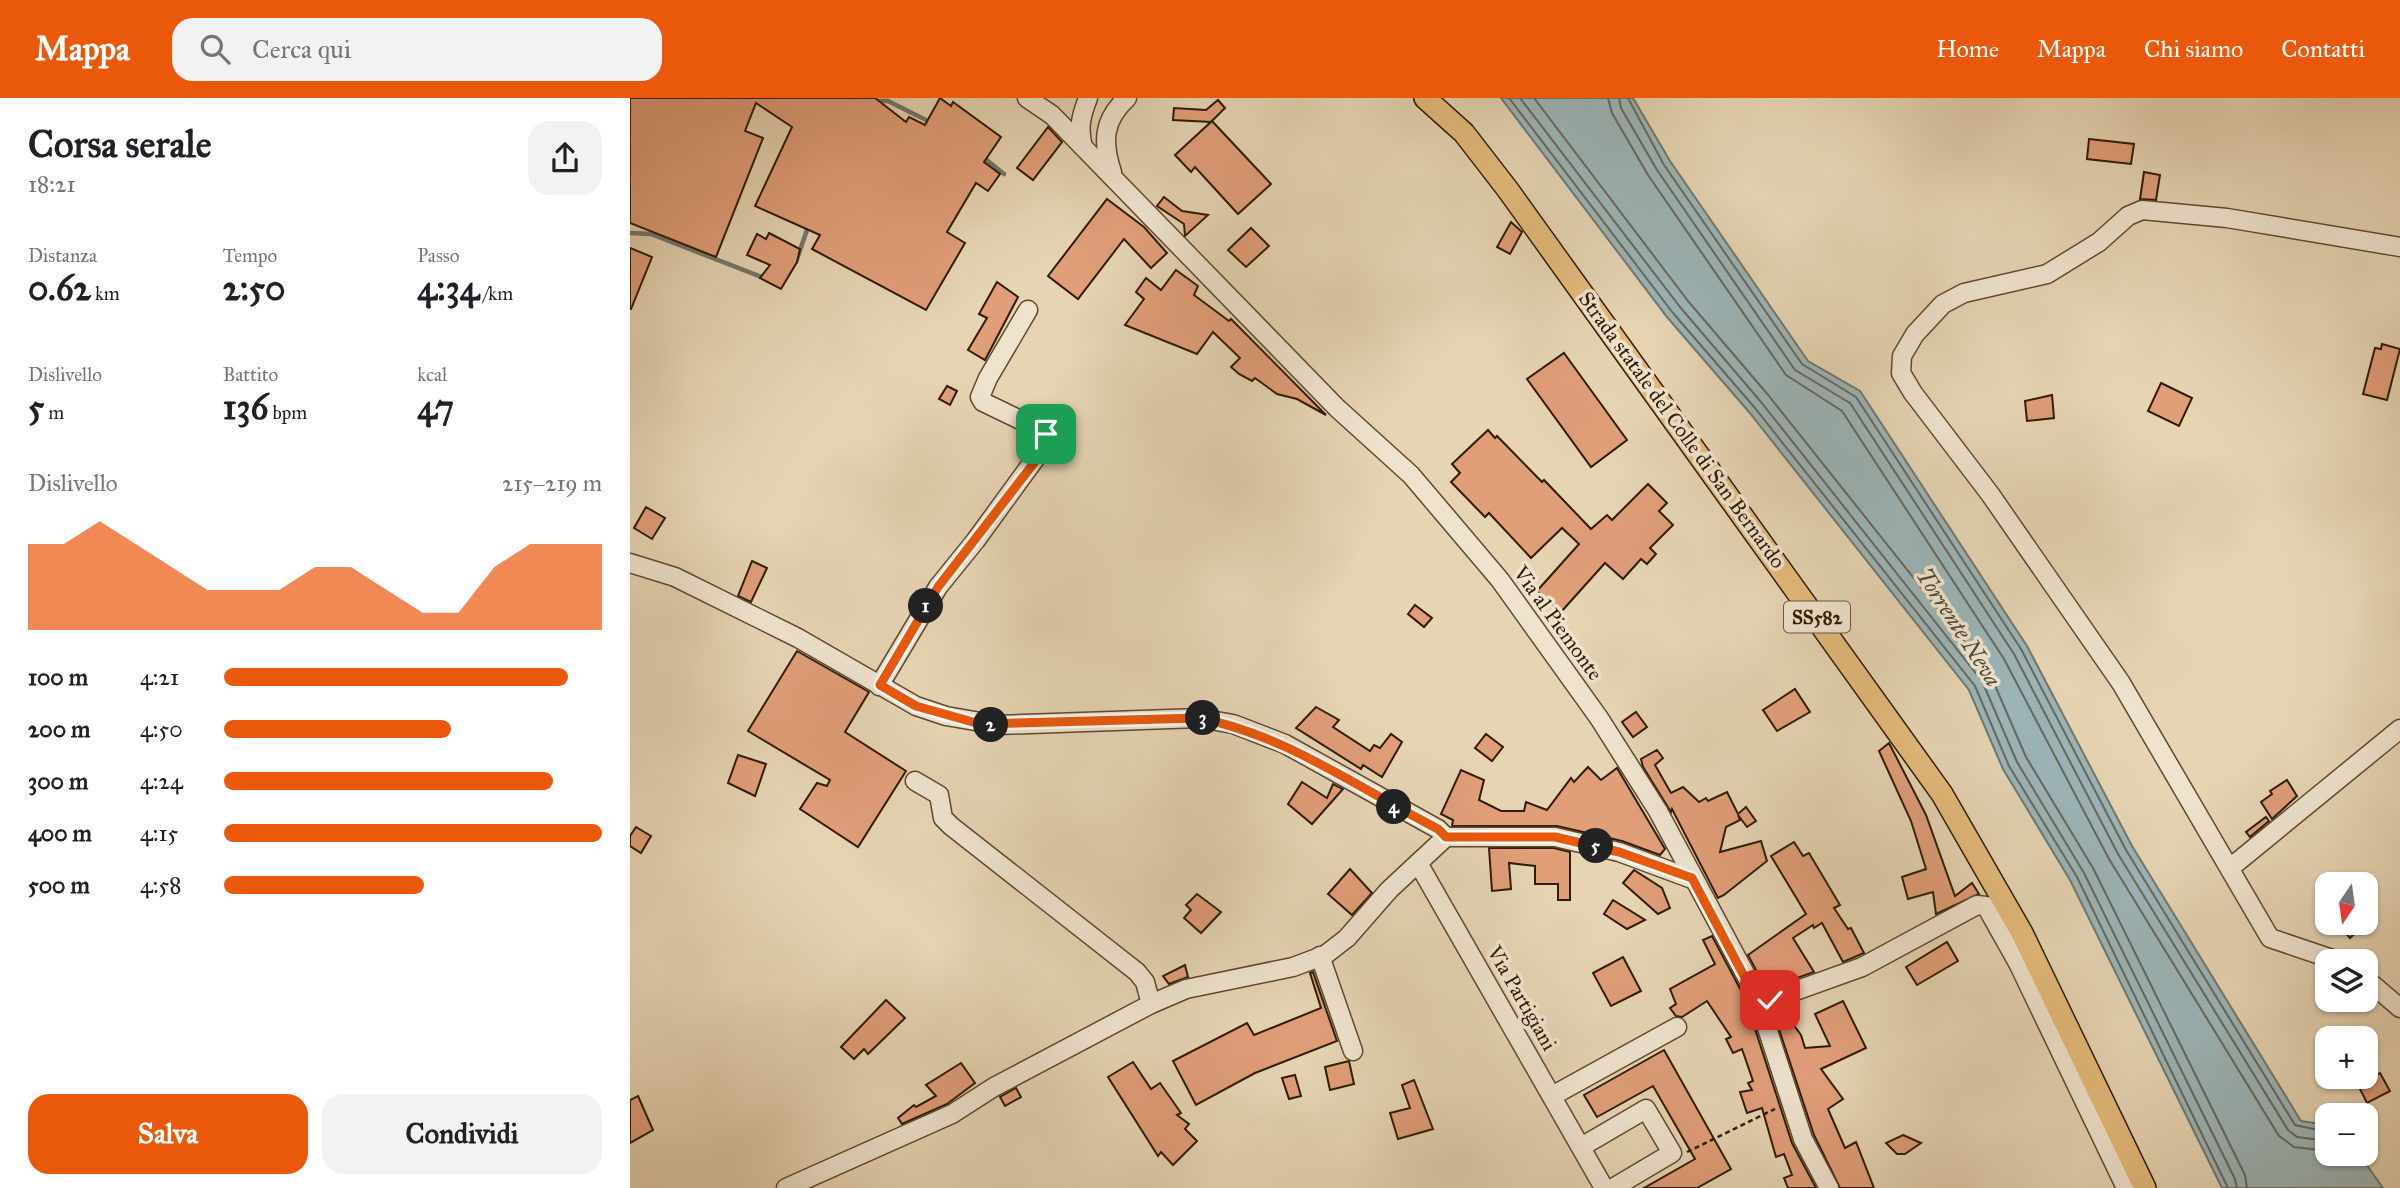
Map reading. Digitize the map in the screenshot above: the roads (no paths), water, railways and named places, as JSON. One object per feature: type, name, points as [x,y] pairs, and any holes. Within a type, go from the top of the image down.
[{"type":"main road","name":"Strada statale del Colle di San Bernardo","points":[[1425,98],[1464,134],[1508,190],[1942,794],[2022,933],[2132,1186]]},
{"type":"street","name":"Via al Piemonte","points":[[1027,98],[1052,115],[1337,408],[1411,475],[1500,580],[1599,718],[1658,811],[1759,1004],[1803,1139],[1829,1188]]},
{"type":"street","points":[[1083,147],[1080,125],[1088,98]]},
{"type":"street","name":"Via al Piemonte","points":[[1115,178],[1105,150],[1105,137],[1116,109],[1127,98]]},
{"type":"street","points":[[2315,953],[2270,938],[2121,682],[1990,494],[1913,393],[1901,373],[1902,356],[1915,334],[1943,304],[1964,293],[2047,274],[2099,242],[2128,216],[2142,211],[2227,218],[2400,247]]},
{"type":"street","points":[[880,685],[938,587],[1048,441],[1046,434],[1039,429],[983,402],[980,397],[988,378],[1028,310]]},
{"type":"street","points":[[630,563],[675,578],[798,638],[916,706],[980,724],[1199,718],[1233,724],[1284,744],[1438,829],[1446,837]]},
{"type":"street","points":[[2230,868],[2400,729]]},
{"type":"street","points":[[915,781],[939,795],[943,818],[951,826],[1137,972],[1145,982],[1151,1004]]},
{"type":"street","points":[[786,1188],[952,1114],[994,1087],[1151,1004],[1186,989],[1293,967],[1320,956],[1347,938],[1388,890],[1446,837],[1555,837],[1619,852],[1692,878]]},
{"type":"street","name":"Via Partigiani","points":[[1418,863],[1604,1188]]},
{"type":"street","points":[[1759,1004],[1862,967],[1977,905],[1986,906],[2132,1186]]},
{"type":"street","points":[[1320,956],[1353,1051]]},
{"type":"street","points":[[2378,989],[2400,1008]]},
{"type":"street","points":[[1552,1096],[1677,1027]]},
{"type":"street","points":[[1581,1147],[1646,1109],[1672,1153],[1613,1188]]},
{"type":"water","name":"Torrente Neva","points":[[1501,98],[1633,98],[1670,161],[1808,361],[1860,391],[2027,646],[2132,846],[2301,1121],[2315,1123],[2315,1166],[2367,1166],[2383,1188],[2222,1188],[2070,880],[2003,769],[1969,690],[1749,412],[1667,317]]},
{"type":"waterway","points":[[876,101],[888,101],[932,123]]},
{"type":"waterway","points":[[983,157],[1004,174]]},
{"type":"waterway","points":[[796,262],[809,224]]},
{"type":"waterway","points":[[630,233],[651,234],[764,278]]}]
